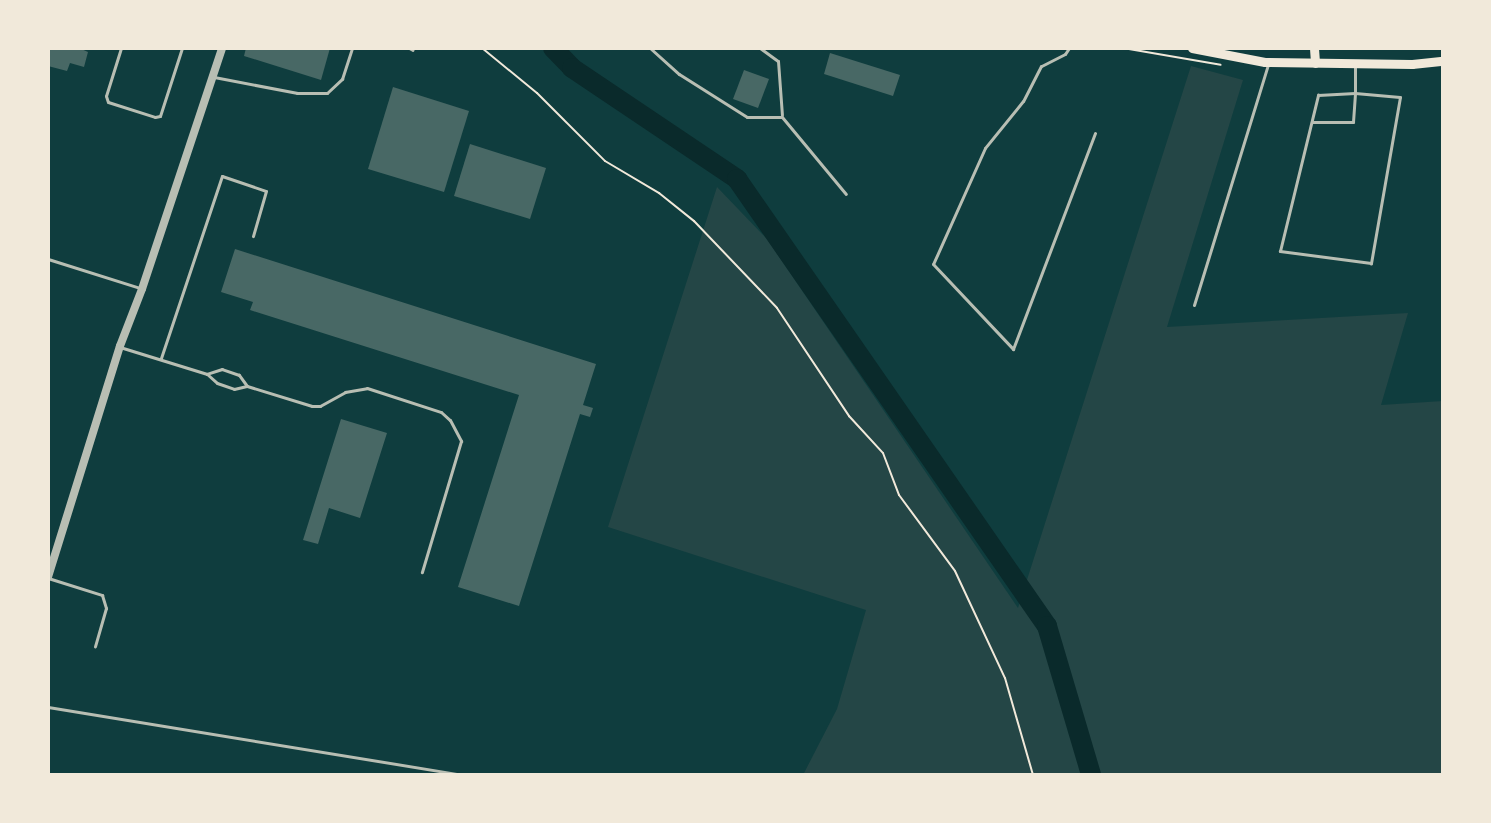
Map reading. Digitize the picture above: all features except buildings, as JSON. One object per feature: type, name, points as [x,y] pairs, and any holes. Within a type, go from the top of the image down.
[{"type":"main road","points":[[1196,48],[1269,62],[1443,61]]},
{"type":"main road","points":[[1314,48],[1315,63]]},
{"type":"street","points":[[48,578],[120,346],[222,48]]},
{"type":"lane","points":[[121,48],[106,96],[108,102],[155,117],[160,116],[182,48]]},
{"type":"lane","points":[[213,76],[231,83],[297,93],[327,93],[342,79],[352,48]]},
{"type":"lane","points":[[650,48],[688,81],[747,117],[782,117]]},
{"type":"lane","points":[[760,48],[778,61],[782,117],[846,194]]},
{"type":"lane","points":[[1069,48],[1065,54],[1041,66],[1023,101],[985,148],[933,264],[1013,349],[1095,133]]},
{"type":"lane","points":[[1194,305],[1269,62]]},
{"type":"lane","points":[[1312,122],[1353,122],[1355,63]]},
{"type":"lane","points":[[1355,93],[1400,97],[1371,263],[1280,251],[1318,95],[1355,93]]},
{"type":"lane","points":[[161,358],[222,176],[266,191],[253,236]]},
{"type":"lane","points":[[48,259],[142,289]]},
{"type":"lane","points":[[120,346],[207,374],[217,383],[234,389],[247,386],[312,406],[320,406],[345,392],[367,388],[441,412],[450,420],[461,441],[422,572]]},
{"type":"lane","points":[[207,374],[222,369],[239,375],[247,386]]},
{"type":"lane","points":[[48,578],[102,595],[106,608],[95,646]]},
{"type":"lane","points":[[48,707],[465,775]]},
{"type":"path","points":[[482,48],[537,93],[605,161],[659,193],[694,221],[777,308],[849,416],[883,453],[899,495],[955,571],[1005,678],[1033,775]]},
{"type":"path","points":[[1123,48],[1227,66]]},
{"type":"shaded area","points":[[1191,66],[1243,80],[1167,327],[1408,313],[1381,405],[1443,401],[1443,775],[803,775],[837,709],[866,610],[608,527],[717,187],[767,239],[1018,608]]},
{"type":"waterway","points":[[553,48],[572,68],[737,179],[1047,626],[1091,775]]}]
